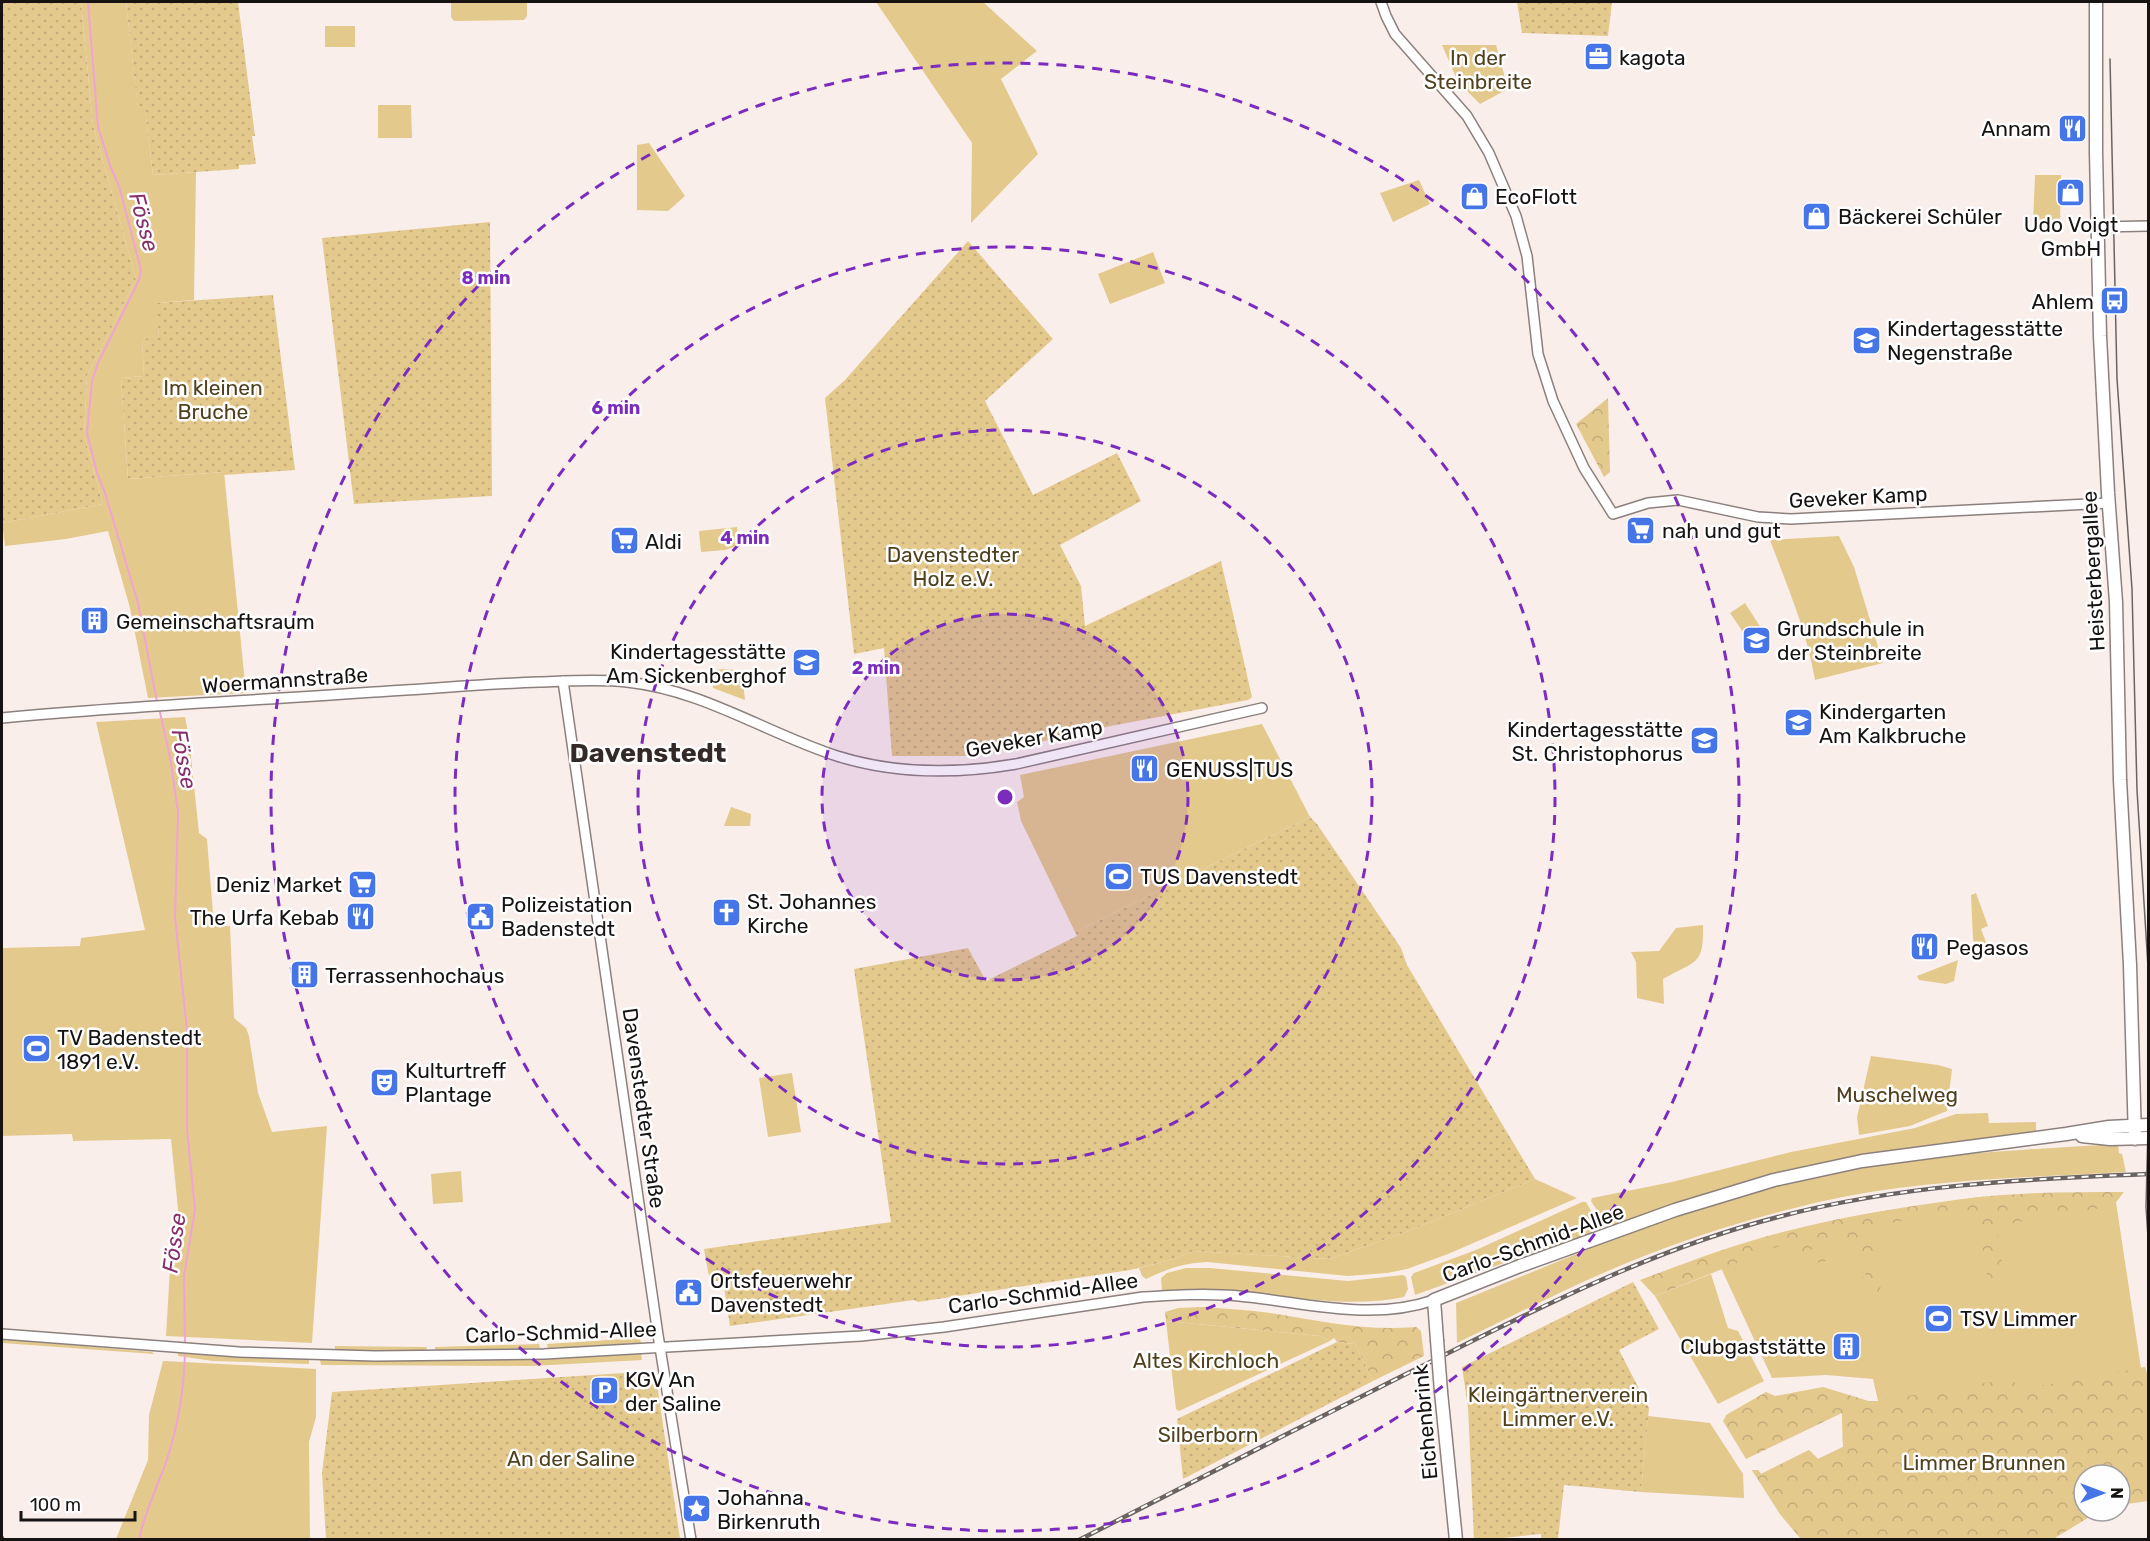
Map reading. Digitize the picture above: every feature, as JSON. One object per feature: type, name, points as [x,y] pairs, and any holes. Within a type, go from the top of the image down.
[{"type":"main road","name":"Heisterbergallee","points":[[2096,2],[2101,356],[2116,602],[2120,780],[2130,965],[2135,1139]]},
{"type":"main road","name":"Carlo-Schmid-Allee","points":[[1434,1300],[1675,1210],[1774,1180],[1862,1161],[2109,1127],[2148,1125]]},
{"type":"main road","name":"Carlo-Schmid-Allee","points":[[2066,1134],[2148,1138]]},
{"type":"main road","name":"Eichenbrink","points":[[1434,1300],[1456,1539]]},
{"type":"street","name":"Geveker Kamp","points":[[1381,2],[1399,40],[1467,116],[1489,153],[1515,216],[1527,256],[1538,354],[1553,401],[1584,468],[1613,514],[1648,502],[1671,501],[1781,519],[2109,503]]},
{"type":"street","points":[[2098,227],[2148,226]]},
{"type":"street","name":"Geveker Kamp","points":[[567,681],[629,682],[678,693],[715,705],[838,756],[882,766],[926,770],[967,770],[1016,764],[1262,708]]},
{"type":"street","name":"Woermannstraße","points":[[2,718],[90,710],[567,681]]},
{"type":"street","name":"Davenstedter Straße","points":[[567,681],[661,1347],[691,1539]]},
{"type":"street","name":"Carlo-Schmid-Allee","points":[[2,1334],[190,1349],[312,1354],[431,1356],[544,1354],[903,1332],[1167,1295],[1218,1294],[1363,1311],[1405,1308],[1434,1300]]},
{"type":"green space","points":[[2,2],[81,2],[93,125],[136,279],[87,376],[84,435],[103,504],[2,523]]},
{"type":"green space","points":[[81,2],[126,2],[138,108],[145,109],[153,175],[196,172],[194,300],[157,303],[159,338],[142,339],[144,376],[121,378],[128,479],[224,472],[246,693],[148,698],[130,608],[108,531],[66,539],[5,546],[2,523],[103,504],[84,435],[87,376],[136,279],[93,125]]},
{"type":"green space","points":[[126,2],[238,2],[255,136],[252,136],[256,164],[239,165],[239,169],[153,175],[145,110],[138,110]]},
{"type":"green space","points":[[451,2],[527,2],[527,16],[524,20],[454,21],[451,17]]},
{"type":"green space","points":[[876,2],[983,2],[1037,51],[1001,79],[1038,154],[971,223],[972,143]]},
{"type":"green space","points":[[1517,2],[1612,2],[1608,36],[1522,33]]},
{"type":"green space","points":[[325,26],[355,26],[355,47],[325,47]]},
{"type":"green space","name":"In der Steinbreite","points":[[1442,45],[1496,45],[1508,89],[1480,104],[1458,82]]},
{"type":"green space","points":[[378,105],[411,105],[412,138],[378,138]]},
{"type":"green space","points":[[649,143],[685,196],[668,211],[637,210],[637,145]]},
{"type":"green space","points":[[2035,175],[2061,175],[2060,223],[2033,223]]},
{"type":"green space","points":[[1419,180],[1430,204],[1393,222],[1380,193]]},
{"type":"green space","points":[[490,222],[492,496],[354,504],[322,238]]},
{"type":"green space","name":"Davenstedter Holz e.V.","points":[[968,241],[1053,339],[985,401],[1033,495],[1117,453],[1141,501],[1060,545],[1081,586],[1085,626],[1221,561],[1252,697],[1248,700],[1095,729],[974,756],[892,756],[884,648],[854,654],[825,398],[845,380]]},
{"type":"green space","points":[[1153,252],[1165,283],[1110,304],[1098,274]]},
{"type":"green space","name":"Im kleinen Bruche","points":[[273,295],[295,470],[224,475],[224,472],[128,479],[121,378],[144,376],[142,339],[159,337],[156,303]]},
{"type":"green space","points":[[1608,398],[1610,472],[1604,477],[1576,424]]},
{"type":"green space","points":[[737,527],[739,545],[725,550],[701,552],[699,531]]},
{"type":"green space","points":[[1839,536],[1854,567],[1883,663],[1815,680],[1802,626],[1770,540]]},
{"type":"green space","points":[[1745,603],[1761,628],[1747,638],[1730,613]]},
{"type":"green space","points":[[711,670],[742,671],[745,700],[713,688]]},
{"type":"green space","points":[[185,717],[199,833],[207,839],[214,926],[230,926],[234,1018],[246,1028],[249,1036],[258,1093],[272,1132],[327,1126],[312,1343],[166,1336],[170,1268],[178,1209],[171,1139],[73,1141],[72,1134],[2,1136],[2,948],[80,946],[81,938],[145,930],[96,722]]},
{"type":"green space","name":"TUS Davenstedt","points":[[1262,724],[1310,817],[1075,932],[1021,821],[1017,802],[1024,797],[1020,775]]},
{"type":"green space","points":[[731,807],[751,814],[750,826],[724,826]]},
{"type":"green space","points":[[1310,817],[1401,948],[1407,965],[1535,1179],[1406,1232],[1329,1259],[1193,1251],[1174,1259],[1130,1270],[918,1302],[914,1300],[730,1326],[723,1280],[710,1282],[704,1249],[891,1222],[854,969],[968,948],[986,981],[1077,936],[1075,932]]},
{"type":"green space","points":[[1976,893],[1988,926],[1981,929],[1987,945],[1974,942],[1973,939],[1971,895]]},
{"type":"green space","points":[[1703,925],[1702,948],[1696,960],[1663,979],[1664,1004],[1637,998],[1636,962],[1631,952],[1659,951],[1676,928]]},
{"type":"green space","points":[[1958,960],[1954,981],[1946,984],[1919,980],[1917,976]]},
{"type":"green space","name":"Muschelweg","points":[[1871,1056],[1952,1069],[1947,1111],[1910,1126],[1859,1135],[1857,1117]]},
{"type":"green space","points":[[792,1073],[801,1132],[768,1137],[759,1078]]},
{"type":"green space","points":[[1988,1113],[1989,1123],[2036,1122],[2036,1131],[1835,1162],[1609,1230],[1591,1201],[1592,1198],[1672,1182],[1791,1152],[1915,1128],[1956,1114]]},
{"type":"green space","points":[[2118,1144],[2126,1172],[1895,1188],[1819,1202],[1747,1221],[1675,1244],[1629,1262],[1457,1343],[1456,1303],[1631,1233],[1720,1201],[1824,1173],[1897,1162],[1991,1152]]},
{"type":"green space","points":[[461,1171],[463,1202],[433,1204],[431,1174]]},
{"type":"green space","points":[[1535,1179],[1577,1198],[1448,1254],[1407,1269],[1348,1276],[1207,1262],[1176,1267],[1146,1279],[1139,1268],[1174,1259],[1193,1251],[1329,1259],[1406,1232]]},
{"type":"green space","points":[[2124,1192],[2113,1206],[1996,1226],[2006,1286],[1988,1280],[1976,1209],[1871,1226],[1882,1297],[1875,1307],[1870,1282],[1847,1286],[1846,1281],[1866,1277],[1859,1240],[1823,1245],[1826,1261],[1816,1263],[1813,1249],[1787,1256],[1782,1245],[1655,1296],[1640,1280],[1750,1241],[1858,1215],[1997,1195]]},
{"type":"green space","points":[[1980,1197],[1985,1224],[2116,1202],[2141,1368],[2145,1367],[2148,1378],[2123,1463],[2072,1463],[2072,1523],[2079,1523],[2053,1539],[1801,1539],[1780,1514],[1752,1470],[1758,1470],[1761,1474],[1809,1450],[1818,1459],[1843,1447],[1842,1413],[1864,1401],[1878,1401],[1873,1379],[1826,1375],[1772,1378],[1721,1268],[1819,1225],[1866,1214]]},
{"type":"green space","points":[[1586,1202],[1603,1232],[1540,1250],[1415,1295],[1411,1277],[1414,1273],[1476,1250]]},
{"type":"green space","points":[[1186,1268],[1210,1268],[1348,1281],[1403,1275],[1406,1277],[1408,1289],[1404,1297],[1360,1302],[1316,1300],[1228,1290],[1162,1291],[1161,1278],[1167,1273]]},
{"type":"green space","points":[[1711,1274],[1728,1328],[1738,1331],[1764,1381],[1718,1404],[1655,1296]]},
{"type":"green space","name":"Kleingärtnerverein Limmer e.V.","points":[[1633,1282],[1659,1329],[1619,1350],[1649,1408],[1641,1492],[1564,1485],[1558,1539],[1541,1539],[1541,1534],[1474,1539],[1468,1407],[1462,1367]]},
{"type":"green space","points":[[1202,1307],[1268,1313],[1363,1327],[1416,1327],[1421,1331],[1424,1356],[1373,1381],[1355,1344],[1337,1342],[1334,1338],[1330,1341],[1320,1336],[1166,1321],[1165,1312],[1178,1308]]},
{"type":"green space","name":"Altes Kirchloch","points":[[1166,1321],[1320,1336],[1330,1341],[1179,1411],[1176,1409]]},
{"type":"green space","points":[[640,1338],[641,1343],[548,1348],[547,1344]]},
{"type":"green space","points":[[2,1339],[152,1352],[154,1354],[2,1343]]},
{"type":"green space","name":"Silberborn","points":[[1337,1342],[1355,1344],[1373,1381],[1183,1479],[1177,1419]]},
{"type":"green space","points":[[539,1344],[540,1348],[435,1351],[435,1347]]},
{"type":"green space","points":[[335,1346],[427,1347],[426,1351],[335,1351]]},
{"type":"green space","points":[[178,1353],[309,1359],[309,1364],[213,1361],[178,1356]]},
{"type":"green space","points":[[641,1354],[642,1360],[533,1366],[321,1365],[320,1360],[533,1360]]},
{"type":"green space","points":[[163,1361],[316,1369],[316,1417],[309,1442],[310,1539],[116,1539],[148,1460],[149,1415]]},
{"type":"green space","name":"Limmer Brunnen","points":[[2145,1367],[2148,1378],[2148,1501],[2132,1503],[2132,1463],[2072,1463],[2072,1523],[2079,1523],[2053,1539],[1801,1539],[1780,1514],[1752,1470],[1758,1470],[1761,1474],[1809,1450],[1818,1459],[1843,1447],[1842,1413],[1746,1459],[1723,1421],[1726,1415],[1766,1392],[1775,1396],[1823,1387],[1872,1402],[2014,1378],[2016,1390]]},
{"type":"green space","name":"An der Saline","points":[[655,1371],[680,1539],[326,1539],[322,1473],[332,1392]]},
{"type":"green space","points":[[1648,1416],[1710,1423],[1743,1474],[1744,1498],[1641,1492]]},
{"type":"waterway","name":"Fösse","points":[[88,2],[98,127],[119,186],[141,270],[139,280],[98,363],[92,381],[87,433],[97,473],[138,603],[157,702]]},
{"type":"waterway","name":"Fösse","points":[[159,708],[170,757],[178,812],[175,917],[187,1030],[187,1129],[195,1209],[184,1276],[185,1346]]},
{"type":"waterway","name":"Fösse","points":[[139,1540],[177,1423],[182,1395],[185,1352]]},
{"type":"tram line","points":[[2110,59],[2117,379],[2132,589],[2137,790],[2148,967]]},
{"type":"tram line","points":[[2148,1127],[2146,1207],[2148,1237]]},
{"type":"railway","points":[[1079,1540],[1506,1325],[1594,1283],[1684,1246],[1778,1217],[1869,1197],[2008,1181],[2148,1174]]},
{"type":"place","name":"kagota","points":[[1598,57]]},
{"type":"place","name":"Annam","points":[[2072,128]]},
{"type":"place","name":"Udo Voigt GmbH","points":[[2071,193]]},
{"type":"place","name":"EcoFlott","points":[[1474,196]]},
{"type":"place","name":"Bäckerei Schüler","points":[[1817,216]]},
{"type":"place","name":"Ahlem","points":[[2115,301]]},
{"type":"place","name":"Kindertagesstätte Negenstraße","points":[[1866,340]]},
{"type":"place","name":"nah und gut","points":[[1641,530]]},
{"type":"place","name":"Aldi","points":[[624,541]]},
{"type":"place","name":"Gemeinschaftsraum","points":[[95,621]]},
{"type":"place","name":"Grundschule in der Steinbreite","points":[[1756,640]]},
{"type":"place","name":"Kindertagesstätte Am Sickenberghof","points":[[807,663]]},
{"type":"place","name":"Kindergarten Am Kalkbruche","points":[[1798,723]]},
{"type":"place","name":"Kindertagesstätte St. Christophorus","points":[[1704,741]]},
{"type":"place","name":"GENUSS|TUS","points":[[1145,769]]},
{"type":"place","name":"TUS Davenstedt","points":[[1119,876]]},
{"type":"place","name":"Deniz Market","points":[[363,884]]},
{"type":"place","name":"St. Johannes Kirche","points":[[726,913]]},
{"type":"place","name":"Polizeistation Badenstedt","points":[[480,916]]},
{"type":"place","name":"The Urfa Kebab","points":[[360,917]]},
{"type":"place","name":"Pegasos","points":[[1925,947]]},
{"type":"place","name":"Terrassenhochaus","points":[[304,975]]},
{"type":"place","name":"TV Badenstedt 1891 e.V.","points":[[36,1049]]},
{"type":"place","name":"Kulturtreff Plantage","points":[[384,1082]]},
{"type":"place","name":"Ortsfeuerwehr Davenstedt","points":[[689,1292]]},
{"type":"place","name":"TSV Limmer","points":[[1939,1318]]},
{"type":"place","name":"Clubgaststätte","points":[[1847,1346]]},
{"type":"place","name":"KGV An der Saline","points":[[604,1391]]},
{"type":"place","name":"Johanna Birkenruth","points":[[696,1509]]},
{"type":"district","name":"Davenstedt","points":[[648,753]]}]
